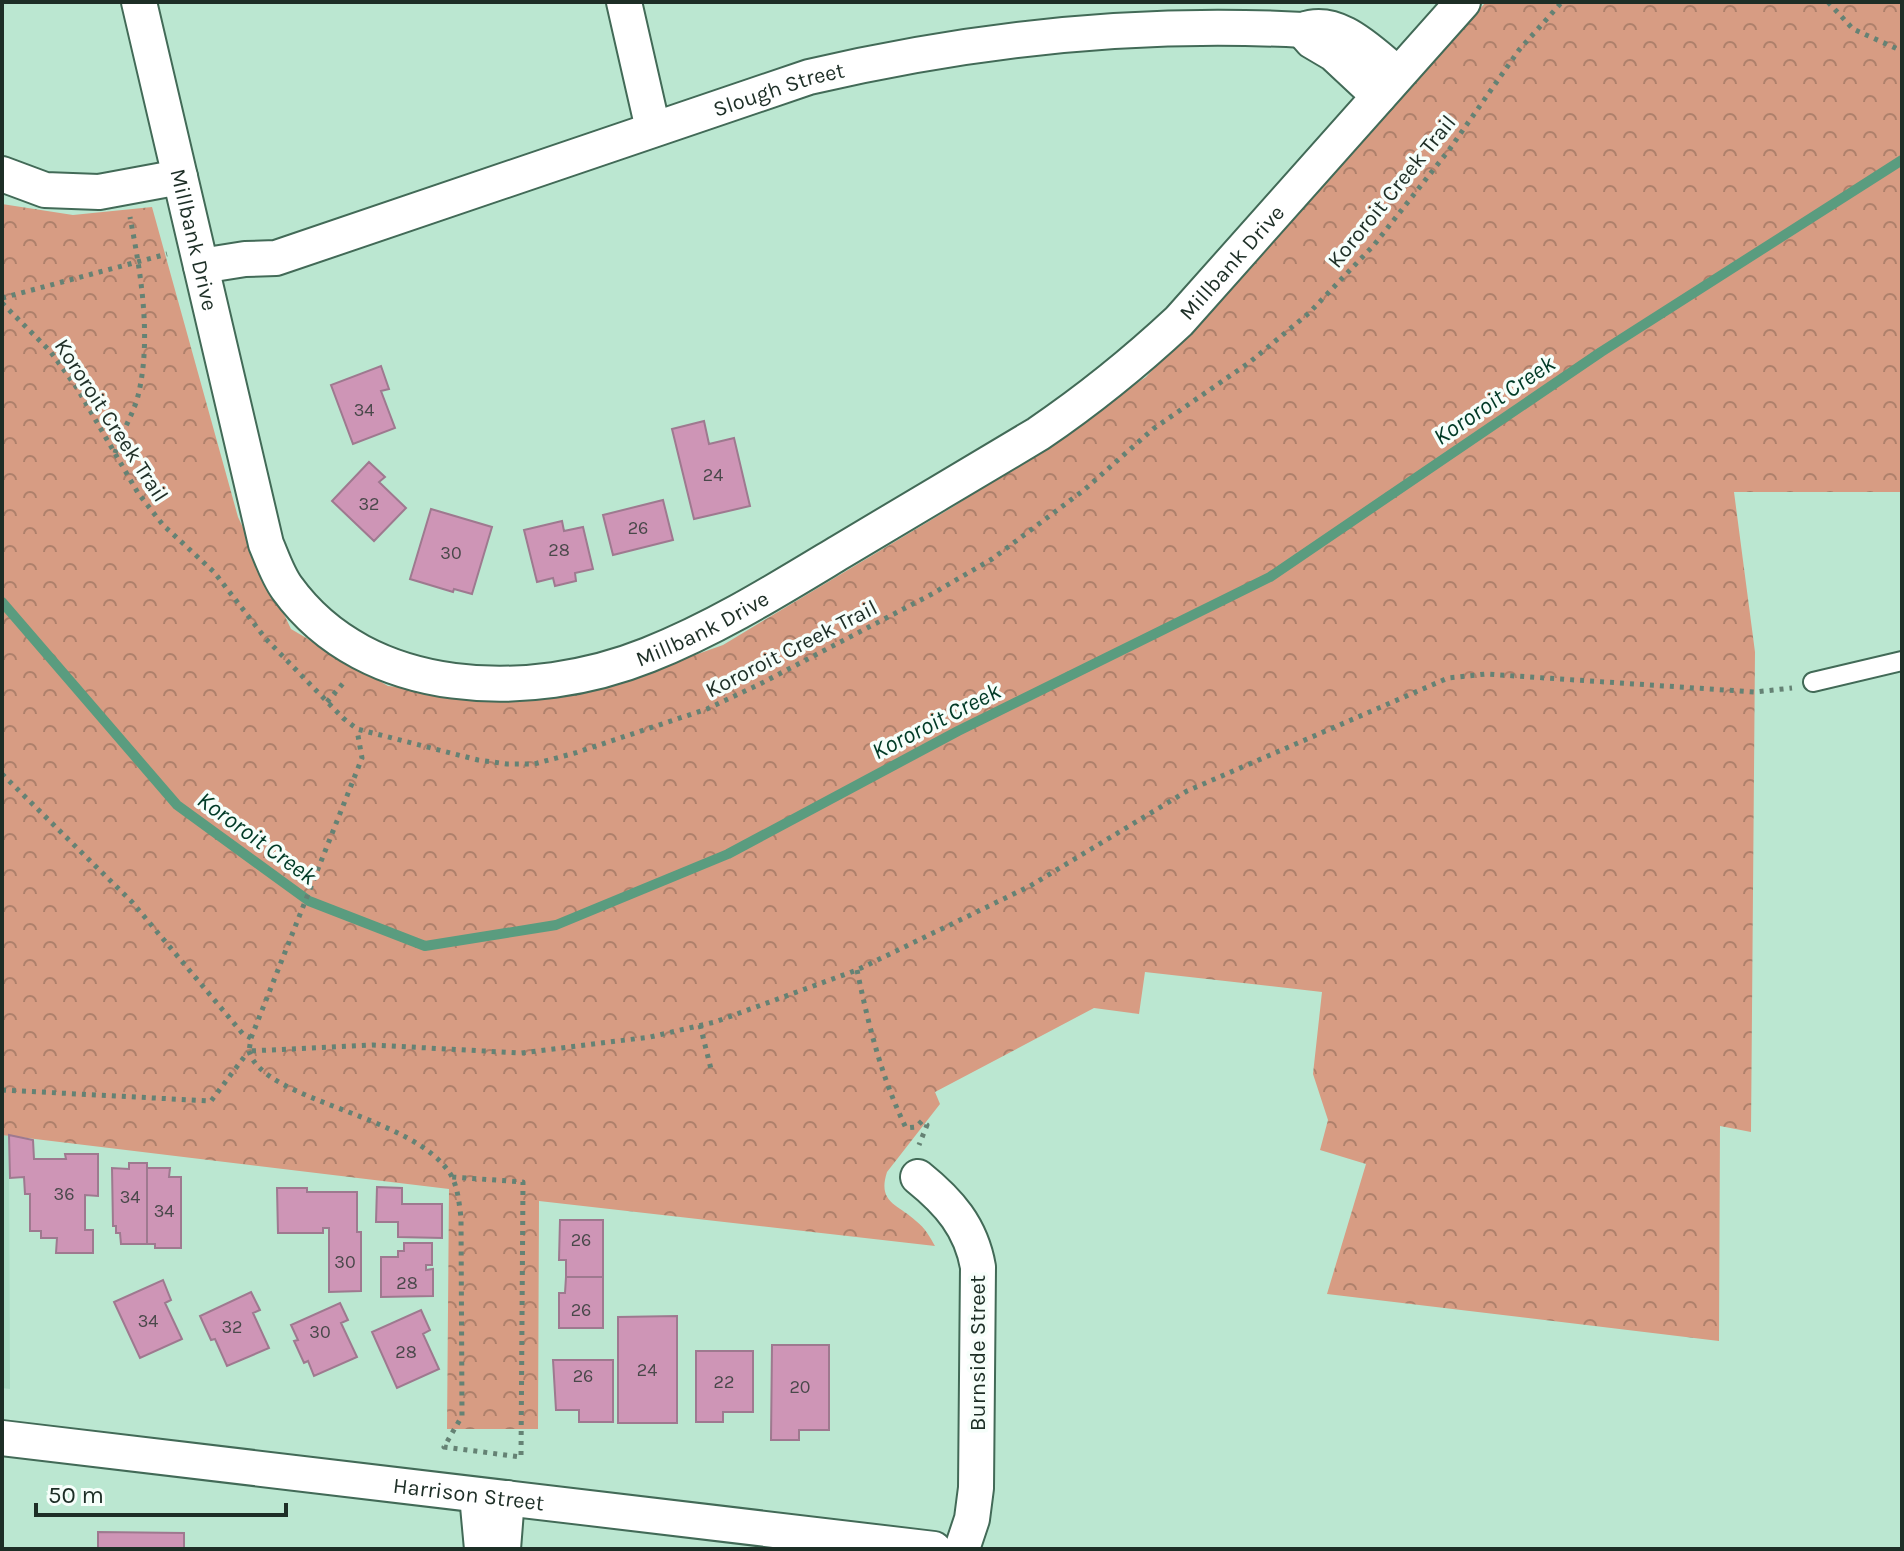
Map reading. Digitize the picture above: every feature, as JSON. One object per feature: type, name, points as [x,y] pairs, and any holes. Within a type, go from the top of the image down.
[{"type":"street","points":[[139,2],[177,166]]},
{"type":"street","points":[[624,2],[653,129]]},
{"type":"street","name":"Millbank Drive","points":[[2,174],[45,190],[99,192],[177,166],[195,270],[266,544],[285,586],[310,614],[361,653],[389,666],[425,677],[496,683],[537,681],[590,673],[646,656],[732,616],[1038,434],[1086,401],[1133,364],[1179,321],[1463,2]]},
{"type":"street","name":"Slough Street","points":[[195,270],[245,259],[276,258],[809,77],[880,60],[988,43],[1189,26],[1303,30],[1312,41],[1389,85]]},
{"type":"street","name":"Burnside Street","points":[[918,1177],[957,1213],[975,1249],[978,1267],[976,1488],[972,1519],[962,1549]]},
{"type":"street","name":"Harrison Street","points":[[2,1438],[934,1549]]},
{"type":"street","points":[[482,1549],[492,1496]]},
{"type":"street","points":[[492,1496],[503,1549]]},
{"type":"lane","points":[[1813,682],[1902,661]]},
{"type":"path","name":"Kororoit Creek Trail","points":[[2,300],[50,351],[77,388],[138,493],[163,525],[214,572],[266,639],[357,729],[478,760],[534,764],[707,709],[932,594],[992,559],[1084,490],[1153,429],[1250,362],[1309,313],[1374,245],[1449,150],[1519,50],[1562,2]]},
{"type":"path","points":[[1828,2],[1853,29],[1902,51]]},
{"type":"path","points":[[114,454],[138,399],[141,376],[143,331],[138,260],[129,209]]},
{"type":"path","points":[[2,300],[138,260],[195,270]]},
{"type":"path","points":[[2,1090],[211,1101],[249,1051],[373,1045],[521,1053],[650,1037],[766,1005],[857,970],[1030,886],[1187,791],[1448,678],[1486,674],[1755,692],[1770,692],[1813,682]]},
{"type":"path","points":[[327,702],[348,676]]},
{"type":"path","points":[[357,729],[362,758],[251,1038],[249,1051],[252,1061],[262,1072],[285,1085],[414,1140],[439,1159],[452,1177],[461,1217],[462,1416],[444,1447],[521,1457],[523,1182],[452,1177]]},
{"type":"path","points":[[2,774],[132,902],[243,1034],[251,1038]]},
{"type":"path","points":[[857,970],[880,1066],[906,1128]]},
{"type":"path","points":[[700,1025],[712,1073]]},
{"type":"shaded area","points":[[2,1135],[9,1135],[10,1389],[2,1388]]},
{"type":"green space","points":[[1486,2],[1902,2],[1902,492],[1734,492],[1755,652],[1751,1132],[1720,1126],[1719,1341],[1327,1294],[1366,1164],[1320,1150],[1328,1120],[1313,1074],[1322,992],[1145,972],[1139,1014],[1094,1008],[935,1092],[940,1104],[887,1172],[885,1190],[891,1202],[922,1227],[935,1246],[539,1201],[538,1429],[447,1429],[449,1189],[2,1135],[2,204],[73,215],[152,207],[238,517],[291,629],[388,686],[491,697],[605,687],[723,645],[956,505],[1146,377]]},
{"type":"building","points":[[381,366],[389,389],[381,391],[395,428],[353,444],[331,385]]},
{"type":"building","points":[[704,421],[709,444],[734,438],[750,506],[694,519],[672,429]]},
{"type":"building","points":[[369,462],[385,477],[379,482],[406,508],[374,541],[332,501]]},
{"type":"building","points":[[663,500],[673,540],[613,555],[603,515]]},
{"type":"building","points":[[431,509],[492,527],[472,594],[454,589],[453,592],[410,579]]},
{"type":"building","points":[[562,521],[564,531],[583,527],[593,569],[575,573],[576,581],[555,586],[553,578],[537,582],[524,530]]},
{"type":"building","points":[[9,1135],[33,1140],[34,1159],[66,1159],[65,1154],[98,1154],[98,1196],[85,1195],[85,1230],[93,1230],[93,1253],[56,1253],[57,1238],[41,1238],[41,1231],[30,1231],[30,1194],[25,1194],[24,1177],[10,1178]]},
{"type":"building","points":[[129,1163],[147,1163],[147,1244],[121,1244],[120,1233],[116,1233],[116,1226],[113,1226],[112,1168],[129,1169]]},
{"type":"building","points":[[147,1168],[170,1168],[169,1177],[181,1177],[181,1248],[155,1248],[155,1244],[147,1244]]},
{"type":"building","points":[[377,1187],[402,1188],[402,1204],[442,1204],[442,1238],[398,1237],[398,1222],[376,1222]]},
{"type":"building","points":[[277,1188],[307,1188],[307,1192],[357,1192],[361,1291],[329,1292],[329,1228],[323,1228],[323,1233],[278,1233]]},
{"type":"building","points":[[560,1220],[603,1220],[603,1277],[566,1277],[566,1260],[559,1260]]},
{"type":"building","points":[[404,1243],[432,1243],[432,1265],[426,1265],[426,1270],[433,1269],[433,1296],[381,1297],[381,1257],[398,1257],[398,1251],[404,1251]]},
{"type":"building","points":[[566,1277],[603,1277],[603,1328],[559,1328],[559,1293],[565,1293]]},
{"type":"building","points":[[163,1280],[171,1300],[165,1303],[182,1339],[140,1358],[114,1302]]},
{"type":"building","points":[[251,1292],[260,1310],[253,1313],[269,1348],[227,1366],[200,1316]]},
{"type":"building","points":[[340,1303],[348,1320],[341,1323],[357,1357],[314,1376],[294,1341],[298,1340],[291,1325]]},
{"type":"building","points":[[421,1310],[430,1330],[423,1334],[439,1369],[397,1388],[372,1332]]},
{"type":"building","points":[[677,1316],[677,1423],[618,1423],[618,1317]]},
{"type":"building","points":[[772,1345],[829,1345],[829,1430],[799,1430],[799,1440],[771,1440]]},
{"type":"building","points":[[696,1351],[753,1351],[753,1412],[723,1412],[723,1422],[696,1422]]},
{"type":"building","points":[[553,1360],[613,1360],[613,1422],[579,1422],[579,1410],[556,1410]]},
{"type":"building","points":[[98,1532],[184,1533],[184,1549],[98,1549]]},
{"type":"waterway","name":"Kororoit Creek","points":[[2,602],[177,805],[309,901],[425,946],[556,925],[728,854],[958,731],[1270,577],[1601,352],[1902,160]]}]
